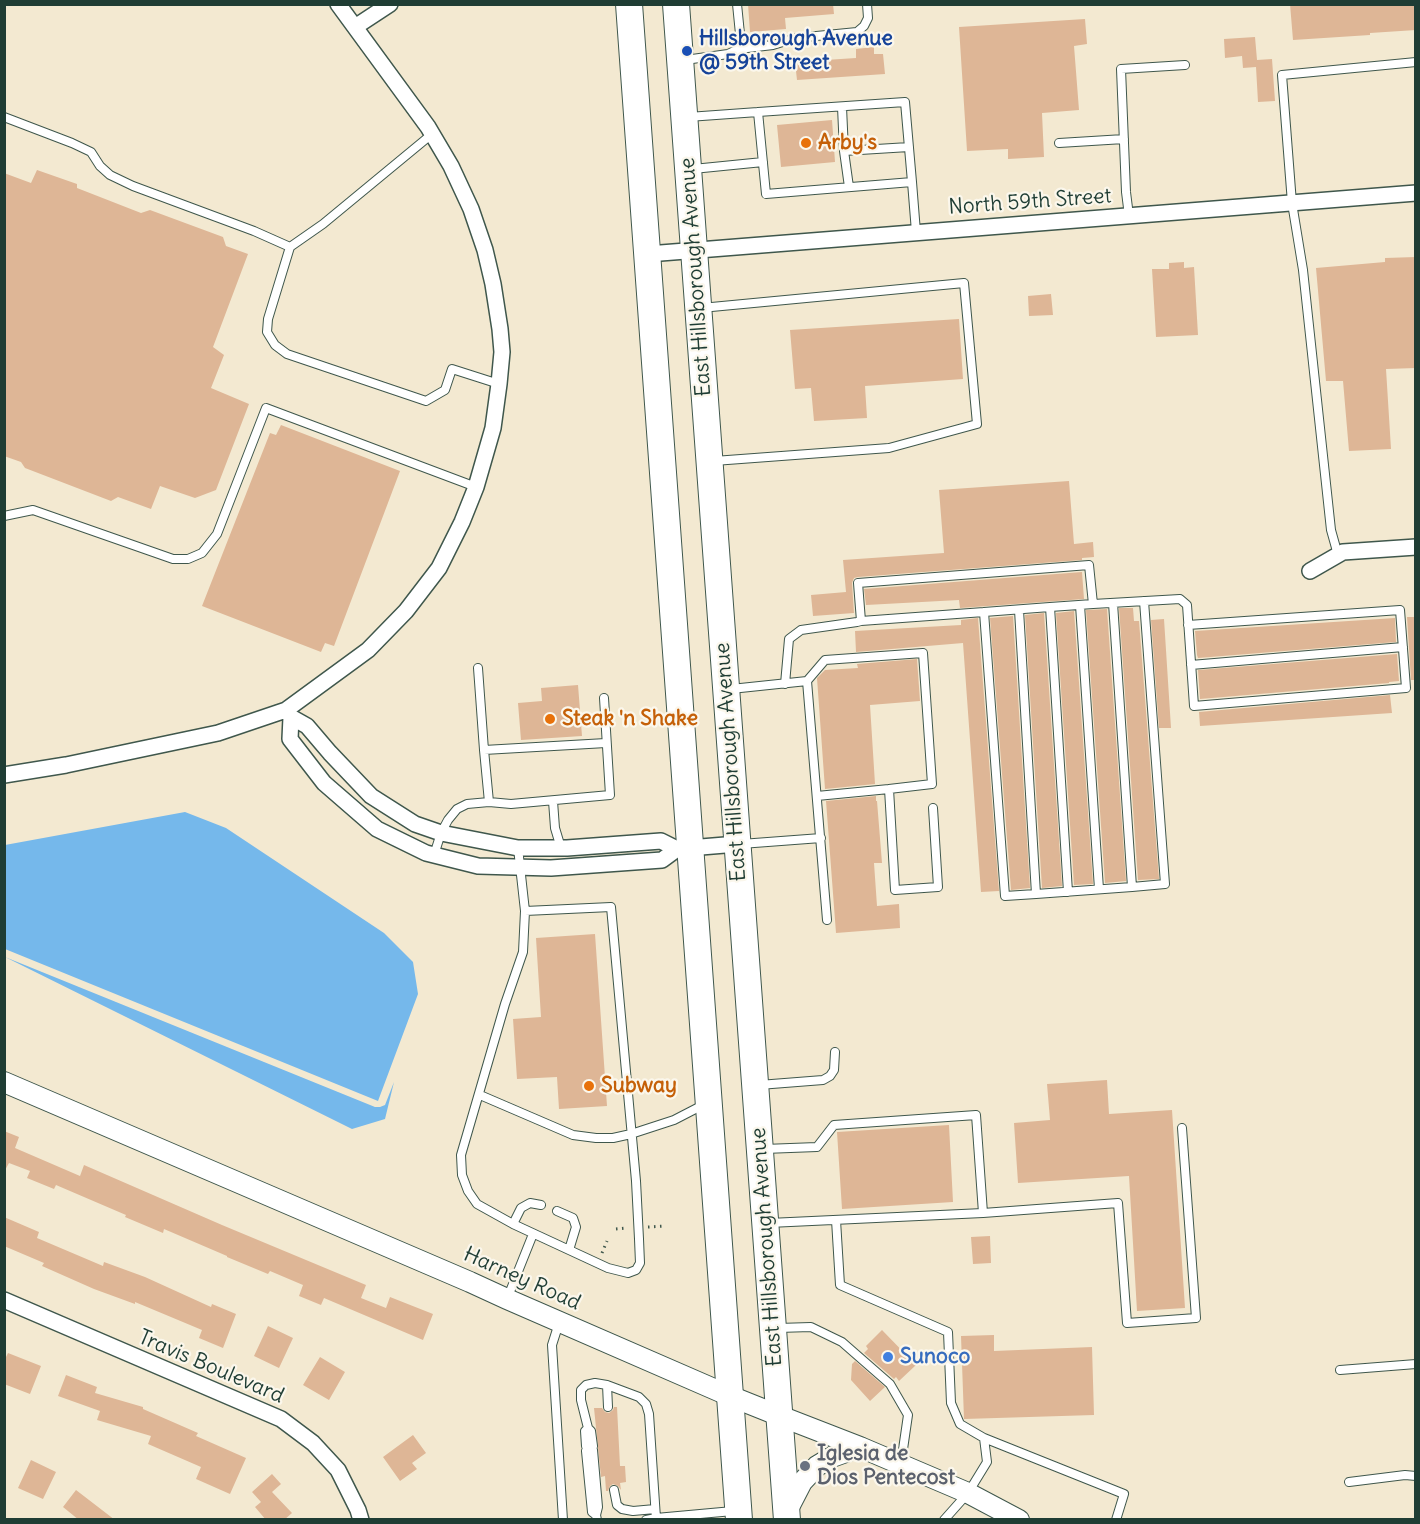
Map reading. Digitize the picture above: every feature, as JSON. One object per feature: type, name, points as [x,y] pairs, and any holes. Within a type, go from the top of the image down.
[{"type":"main road","points":[[618,4],[623,36],[633,58]]},
{"type":"main road","points":[[629,4],[648,254],[684,848],[709,1102],[738,1515]]},
{"type":"main road","name":"East Hillsborough Avenue","points":[[676,4],[787,1516]]},
{"type":"street","points":[[355,27],[390,4]]},
{"type":"street","points":[[4,775],[66,765],[218,733],[288,713],[368,650],[406,611],[439,567],[462,522],[476,487],[493,428],[499,384],[502,352],[493,284],[471,209],[451,166],[432,134],[355,27],[346,7]]},
{"type":"street","name":"North 59th Street","points":[[648,254],[1416,193]]},
{"type":"street","points":[[1310,571],[1343,552],[1416,547]]},
{"type":"street","points":[[288,713],[307,726],[371,796],[415,824],[441,833],[518,848],[561,848],[661,841],[684,848],[736,844]]},
{"type":"street","points":[[288,713],[290,739],[324,783],[377,828],[426,853],[478,866],[550,868],[662,860],[684,848]]},
{"type":"street","name":"Harney Road","points":[[4,1082],[730,1396],[860,1447],[968,1493],[1019,1520]]},
{"type":"street","name":"Travis Boulevard","points":[[4,1300],[281,1419],[313,1443],[338,1470],[361,1520]]},
{"type":"street","points":[[787,1516],[802,1482],[817,1466],[832,1457],[860,1447]]},
{"type":"lane","points":[[737,4],[739,49]]},
{"type":"lane","points":[[680,61],[728,54],[739,49],[773,45],[796,38],[857,32],[868,18],[867,4]]},
{"type":"lane","points":[[1338,555],[1331,530],[1304,281],[1292,203],[1282,75],[1416,62]]},
{"type":"lane","points":[[1129,216],[1121,69],[1185,65]]},
{"type":"lane","points":[[684,117],[905,102],[916,232]]},
{"type":"lane","points":[[842,107],[844,151],[849,187]]},
{"type":"lane","points":[[758,112],[766,194],[912,182]]},
{"type":"lane","points":[[4,117],[91,152],[100,166],[110,175],[133,186],[254,231],[290,247]]},
{"type":"lane","points":[[432,134],[323,224],[290,247],[268,320],[267,332],[275,345],[287,354],[426,401],[445,390],[452,369],[499,384]]},
{"type":"lane","points":[[1059,143],[1124,139]]},
{"type":"lane","points":[[844,151],[909,147]]},
{"type":"lane","points":[[688,170],[763,162]]},
{"type":"lane","points":[[699,308],[963,284],[977,424],[889,448],[710,461]]},
{"type":"lane","points":[[4,516],[33,510],[173,560],[188,559],[202,553],[217,534],[267,408],[476,487]]},
{"type":"lane","points":[[861,621],[858,583],[1089,565],[1093,604]]},
{"type":"lane","points":[[785,684],[789,639],[801,630],[861,621],[1180,599],[1187,605],[1188,625],[1194,706],[1406,688],[1400,610],[1188,625]]},
{"type":"lane","points":[[984,612],[1005,896],[1068,892],[1165,884],[1144,601]]},
{"type":"lane","points":[[1113,603],[1132,887]]},
{"type":"lane","points":[[1080,605],[1099,889]]},
{"type":"lane","points":[[1050,607],[1068,892]]},
{"type":"lane","points":[[1018,610],[1036,894]]},
{"type":"lane","points":[[1191,665],[1403,647]]},
{"type":"lane","points":[[726,690],[807,681],[825,660],[923,653],[932,784],[817,796]]},
{"type":"lane","points":[[478,668],[489,802]]},
{"type":"lane","points":[[807,681],[827,920]]},
{"type":"lane","points":[[434,855],[448,820],[457,809],[467,804],[489,802],[511,804],[610,795],[603,698]]},
{"type":"lane","points":[[484,750],[606,743]]},
{"type":"lane","points":[[889,789],[895,890],[938,886],[933,808]]},
{"type":"lane","points":[[553,801],[555,828],[561,848]]},
{"type":"lane","points":[[736,844],[820,838]]},
{"type":"lane","points":[[518,848],[525,911],[523,952],[505,1004],[461,1155],[462,1175],[468,1191],[477,1204],[533,1234],[608,1268],[628,1273],[636,1270],[639,1263],[639,1239],[611,907],[525,911]]},
{"type":"lane","points":[[754,1085],[823,1080],[834,1070],[835,1052]]},
{"type":"lane","points":[[480,1095],[573,1135],[613,1138],[674,1120],[709,1102]]},
{"type":"lane","points":[[759,1149],[817,1147],[834,1125],[976,1115],[983,1213]]},
{"type":"lane","points":[[765,1223],[983,1213],[1118,1203],[1127,1323],[1196,1318],[1182,1128]]},
{"type":"lane","points":[[513,1224],[521,1208],[530,1203],[541,1205]]},
{"type":"lane","points":[[557,1211],[573,1218],[576,1227],[569,1250]]},
{"type":"lane","points":[[836,1220],[840,1285],[948,1332],[951,1403],[960,1424],[984,1438],[1124,1494],[1116,1520]]},
{"type":"lane","points":[[507,1299],[533,1234]]},
{"type":"lane","points":[[559,1322],[552,1354],[563,1520]]},
{"type":"lane","points":[[773,1329],[812,1327],[842,1342],[890,1384],[908,1415],[901,1465]]},
{"type":"lane","points":[[1340,1370],[1416,1364]]},
{"type":"lane","points":[[597,1517],[592,1512],[590,1448],[581,1400],[581,1390],[586,1385],[595,1383],[639,1397],[646,1404],[649,1414],[656,1514]]},
{"type":"lane","points":[[607,1385],[609,1407]]},
{"type":"lane","points":[[944,1520],[968,1493],[987,1461],[984,1438]]},
{"type":"lane","points":[[1349,1482],[1405,1475],[1416,1476]]},
{"type":"lane","points":[[614,1490],[617,1505],[622,1509],[656,1514],[738,1515]]},
{"type":"lane","points":[[646,1520],[656,1514]]},
{"type":"water","points":[[185,812],[226,828],[384,933],[413,962],[418,994],[378,1101],[5,949],[5,845]]},
{"type":"water","points":[[5,957],[375,1107],[385,1105],[394,1082],[385,1119],[352,1129]]},
{"type":"building","points":[[748,4],[833,4],[834,14],[785,18],[786,29],[750,32]]},
{"type":"building","points":[[1290,4],[1416,4],[1416,30],[1293,40]]},
{"type":"building","points":[[1085,19],[1087,44],[1074,46],[1079,110],[1042,113],[1044,157],[1008,159],[1008,149],[967,151],[959,27]]},
{"type":"building","points":[[1255,37],[1257,60],[1272,59],[1275,101],[1258,102],[1256,67],[1243,68],[1242,56],[1225,58],[1224,39]]},
{"type":"building","points":[[874,47],[874,54],[883,54],[885,74],[797,80],[795,62],[856,58],[856,49]]},
{"type":"building","name":"Arby's","points":[[832,120],[835,162],[781,167],[777,125]]},
{"type":"building","points":[[37,170],[77,184],[77,188],[141,213],[150,210],[223,237],[226,246],[248,254],[213,347],[224,355],[211,388],[249,404],[216,490],[195,498],[160,486],[151,509],[118,497],[111,501],[25,468],[21,462],[4,456],[4,173],[31,183]]},
{"type":"building","points":[[1416,257],[1416,368],[1386,369],[1391,449],[1349,451],[1343,381],[1326,381],[1316,268],[1385,262],[1385,258]]},
{"type":"building","points":[[1184,262],[1184,268],[1194,267],[1198,335],[1156,337],[1152,269],[1169,269],[1169,263]]},
{"type":"building","points":[[1051,294],[1053,315],[1029,316],[1028,296]]},
{"type":"building","points":[[959,319],[963,379],[865,386],[867,418],[814,421],[811,388],[795,389],[790,330]]},
{"type":"building","points":[[281,425],[400,471],[334,646],[325,643],[321,652],[202,606],[270,433],[276,435]]},
{"type":"building","points":[[1069,481],[1074,544],[1093,542],[1094,557],[1082,558],[1082,560],[858,577],[854,578],[852,583],[854,613],[813,616],[811,595],[846,592],[843,560],[944,553],[939,490]]},
{"type":"building","points":[[1082,572],[1084,599],[960,608],[959,600],[866,605],[864,589]]},
{"type":"building","points":[[1119,608],[1133,608],[1134,621],[1139,621],[1159,879],[1138,880]]},
{"type":"building","points":[[1107,609],[1126,881],[1105,883],[1086,610]]},
{"type":"building","points":[[1074,611],[1093,884],[1074,885],[1056,613]]},
{"type":"building","points":[[1044,613],[1062,886],[1042,888],[1025,615]]},
{"type":"building","points":[[1013,616],[1030,888],[1011,890],[990,618]]},
{"type":"building","points":[[1407,617],[1416,617],[1416,680],[1411,680]]},
{"type":"building","points":[[978,618],[999,891],[981,892],[963,643],[856,652],[855,631],[961,625],[961,620]]},
{"type":"building","points":[[1395,618],[1396,642],[1198,658],[1197,655],[1195,631]]},
{"type":"building","points":[[1164,619],[1171,728],[1159,728],[1151,620]]},
{"type":"building","points":[[1397,654],[1399,681],[1200,699],[1198,670]]},
{"type":"building","points":[[917,659],[920,701],[870,705],[875,784],[825,789],[817,678],[825,670],[858,668],[857,664]]},
{"type":"building","name":"Steak 'n Shake","points":[[578,685],[582,736],[521,740],[518,703],[542,701],[541,688]]},
{"type":"building","points":[[1390,695],[1392,713],[1200,726],[1199,712]]},
{"type":"building","points":[[876,796],[882,863],[874,863],[877,906],[899,904],[900,928],[836,933],[826,801]]},
{"type":"building","points":[[595,934],[607,1106],[559,1109],[557,1077],[517,1079],[513,1019],[541,1017],[536,938]]},
{"type":"building","points":[[1107,1080],[1109,1114],[1172,1110],[1185,1308],[1137,1311],[1129,1176],[1018,1183],[1014,1123],[1050,1120],[1047,1084]]},
{"type":"building","points":[[949,1125],[953,1202],[842,1209],[837,1132]]},
{"type":"building","points":[[4,1131],[19,1137],[15,1148],[80,1176],[84,1165],[366,1285],[361,1298],[386,1308],[390,1297],[433,1314],[423,1340],[324,1298],[321,1305],[299,1296],[303,1285],[270,1271],[268,1274],[164,1229],[163,1233],[56,1185],[54,1189],[27,1178],[30,1171],[9,1163],[4,1172]]},
{"type":"building","points":[[4,1217],[39,1232],[37,1238],[103,1266],[104,1262],[145,1277],[211,1307],[212,1304],[236,1314],[223,1348],[199,1338],[202,1330],[135,1302],[135,1304],[94,1289],[42,1266],[44,1263],[4,1246]]},
{"type":"building","points":[[990,1236],[991,1263],[973,1264],[971,1237]]},
{"type":"building","points":[[268,1326],[293,1338],[279,1368],[254,1356]]},
{"type":"building","points":[[882,1330],[916,1365],[899,1381],[864,1353],[868,1349],[866,1346]]},
{"type":"building","points":[[994,1335],[994,1351],[1092,1347],[1094,1415],[964,1419],[961,1336]]},
{"type":"building","points":[[8,1353],[41,1366],[30,1394],[4,1384],[4,1361]]},
{"type":"building","points":[[320,1357],[345,1372],[329,1400],[303,1385]]},
{"type":"building","points":[[855,1361],[885,1387],[870,1401],[851,1380],[852,1364]]},
{"type":"building","points":[[66,1375],[97,1387],[95,1393],[143,1407],[143,1409],[198,1433],[196,1436],[246,1458],[230,1494],[196,1479],[201,1467],[148,1444],[151,1436],[97,1420],[100,1411],[58,1396]]},
{"type":"building","points":[[617,1407],[620,1466],[625,1466],[626,1482],[620,1483],[621,1490],[613,1484],[606,1491],[605,1476],[601,1477],[594,1408],[602,1408],[609,1413]]},
{"type":"building","points":[[413,1435],[426,1453],[412,1463],[417,1469],[400,1481],[383,1457]]},
{"type":"building","points":[[31,1460],[56,1472],[43,1499],[18,1488]]},
{"type":"building","points":[[272,1474],[281,1484],[272,1492],[292,1513],[284,1520],[266,1520],[255,1507],[261,1502],[252,1492]]},
{"type":"building","points":[[76,1490],[115,1520],[79,1520],[63,1507]]},
{"type":"place","name":"Hillsborough Avenue @ 59th Street","points":[[687,51]]},
{"type":"place","name":"Arby's","points":[[806,143]]},
{"type":"place","name":"Steak 'n Shake","points":[[550,719]]},
{"type":"place","name":"Subway","points":[[589,1086]]},
{"type":"place","name":"Sunoco","points":[[888,1357]]},
{"type":"place","name":"Iglesia de Dios Pentecost","points":[[805,1466]]}]
